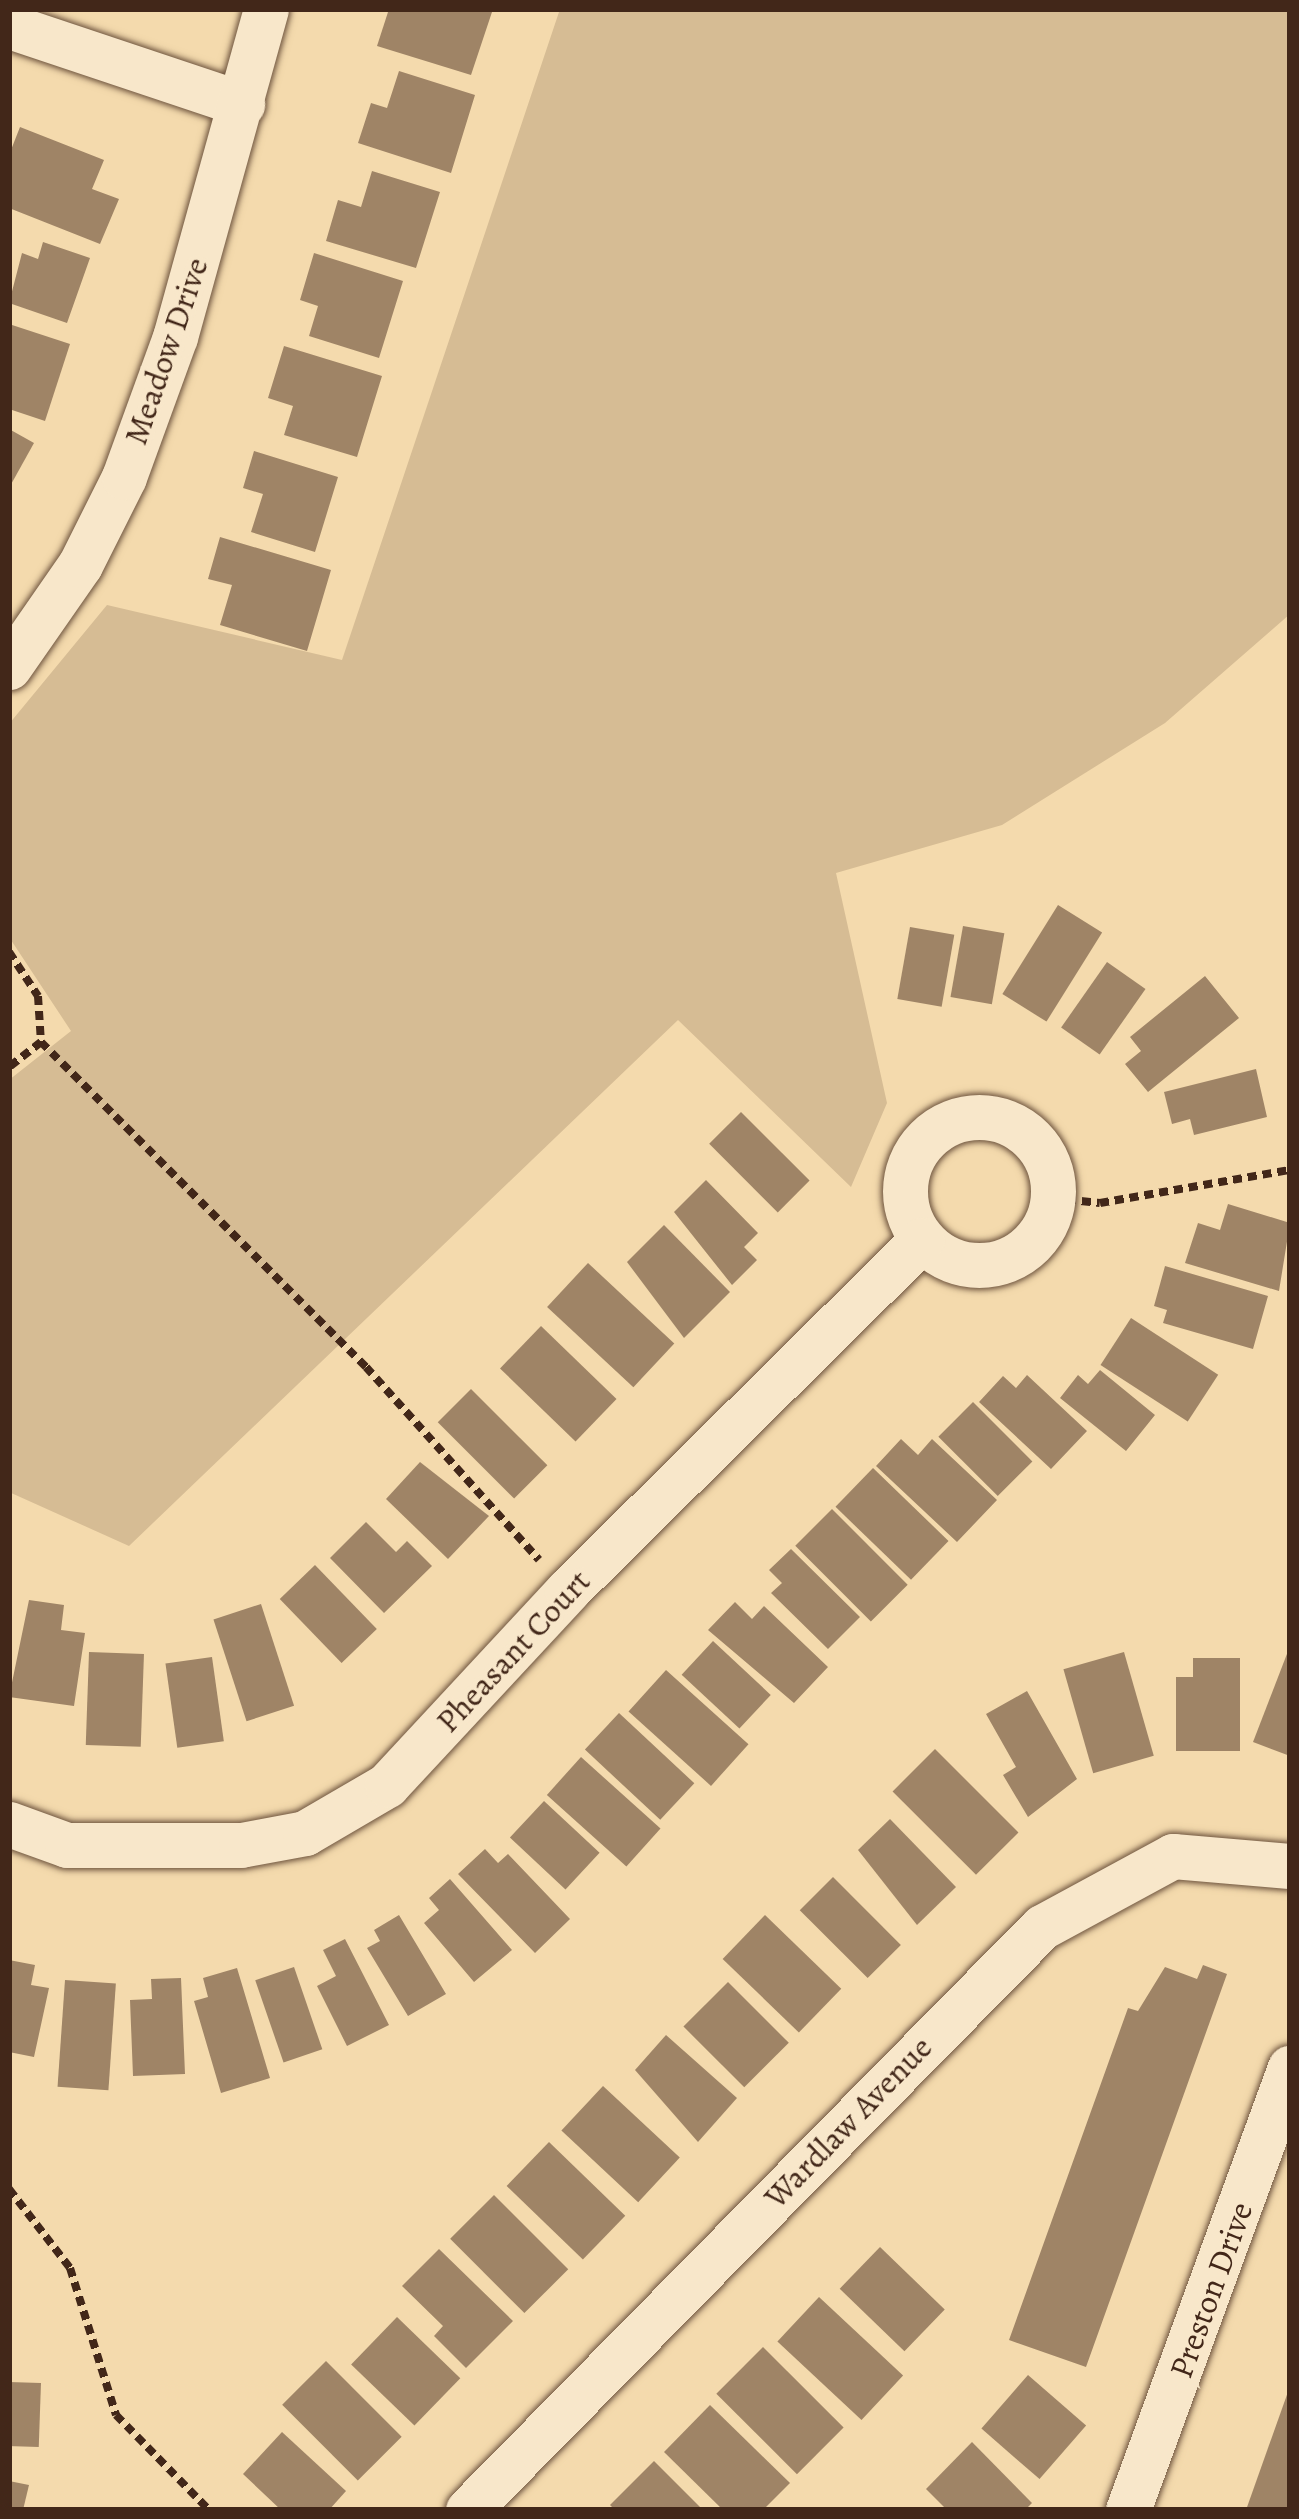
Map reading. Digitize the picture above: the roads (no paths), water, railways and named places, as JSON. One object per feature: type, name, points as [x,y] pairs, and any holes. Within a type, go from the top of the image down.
[{"type":"street","name":"Meadow Drive","points":[[9,667],[80,565],[124,477],[242,104],[266,9]]},
{"type":"street","points":[[9,26],[242,104]]},
{"type":"street","points":[[980,1116],[1029,1135],[1044,1155],[1052,1198],[1039,1234],[990,1265],[964,1264],[922,1240],[906,1202],[910,1164],[955,1120],[980,1116]]},
{"type":"street","name":"Pheasant Court","points":[[9,1824],[68,1845],[133,1850],[305,1833],[387,1785],[567,1591],[922,1240]]},
{"type":"street","name":"Wardlaw Avenue","points":[[468,2510],[1042,1927],[1173,1856],[1290,1866]]},
{"type":"street","name":"Preston Drive","points":[[1128,2510],[1290,2068]]}]
